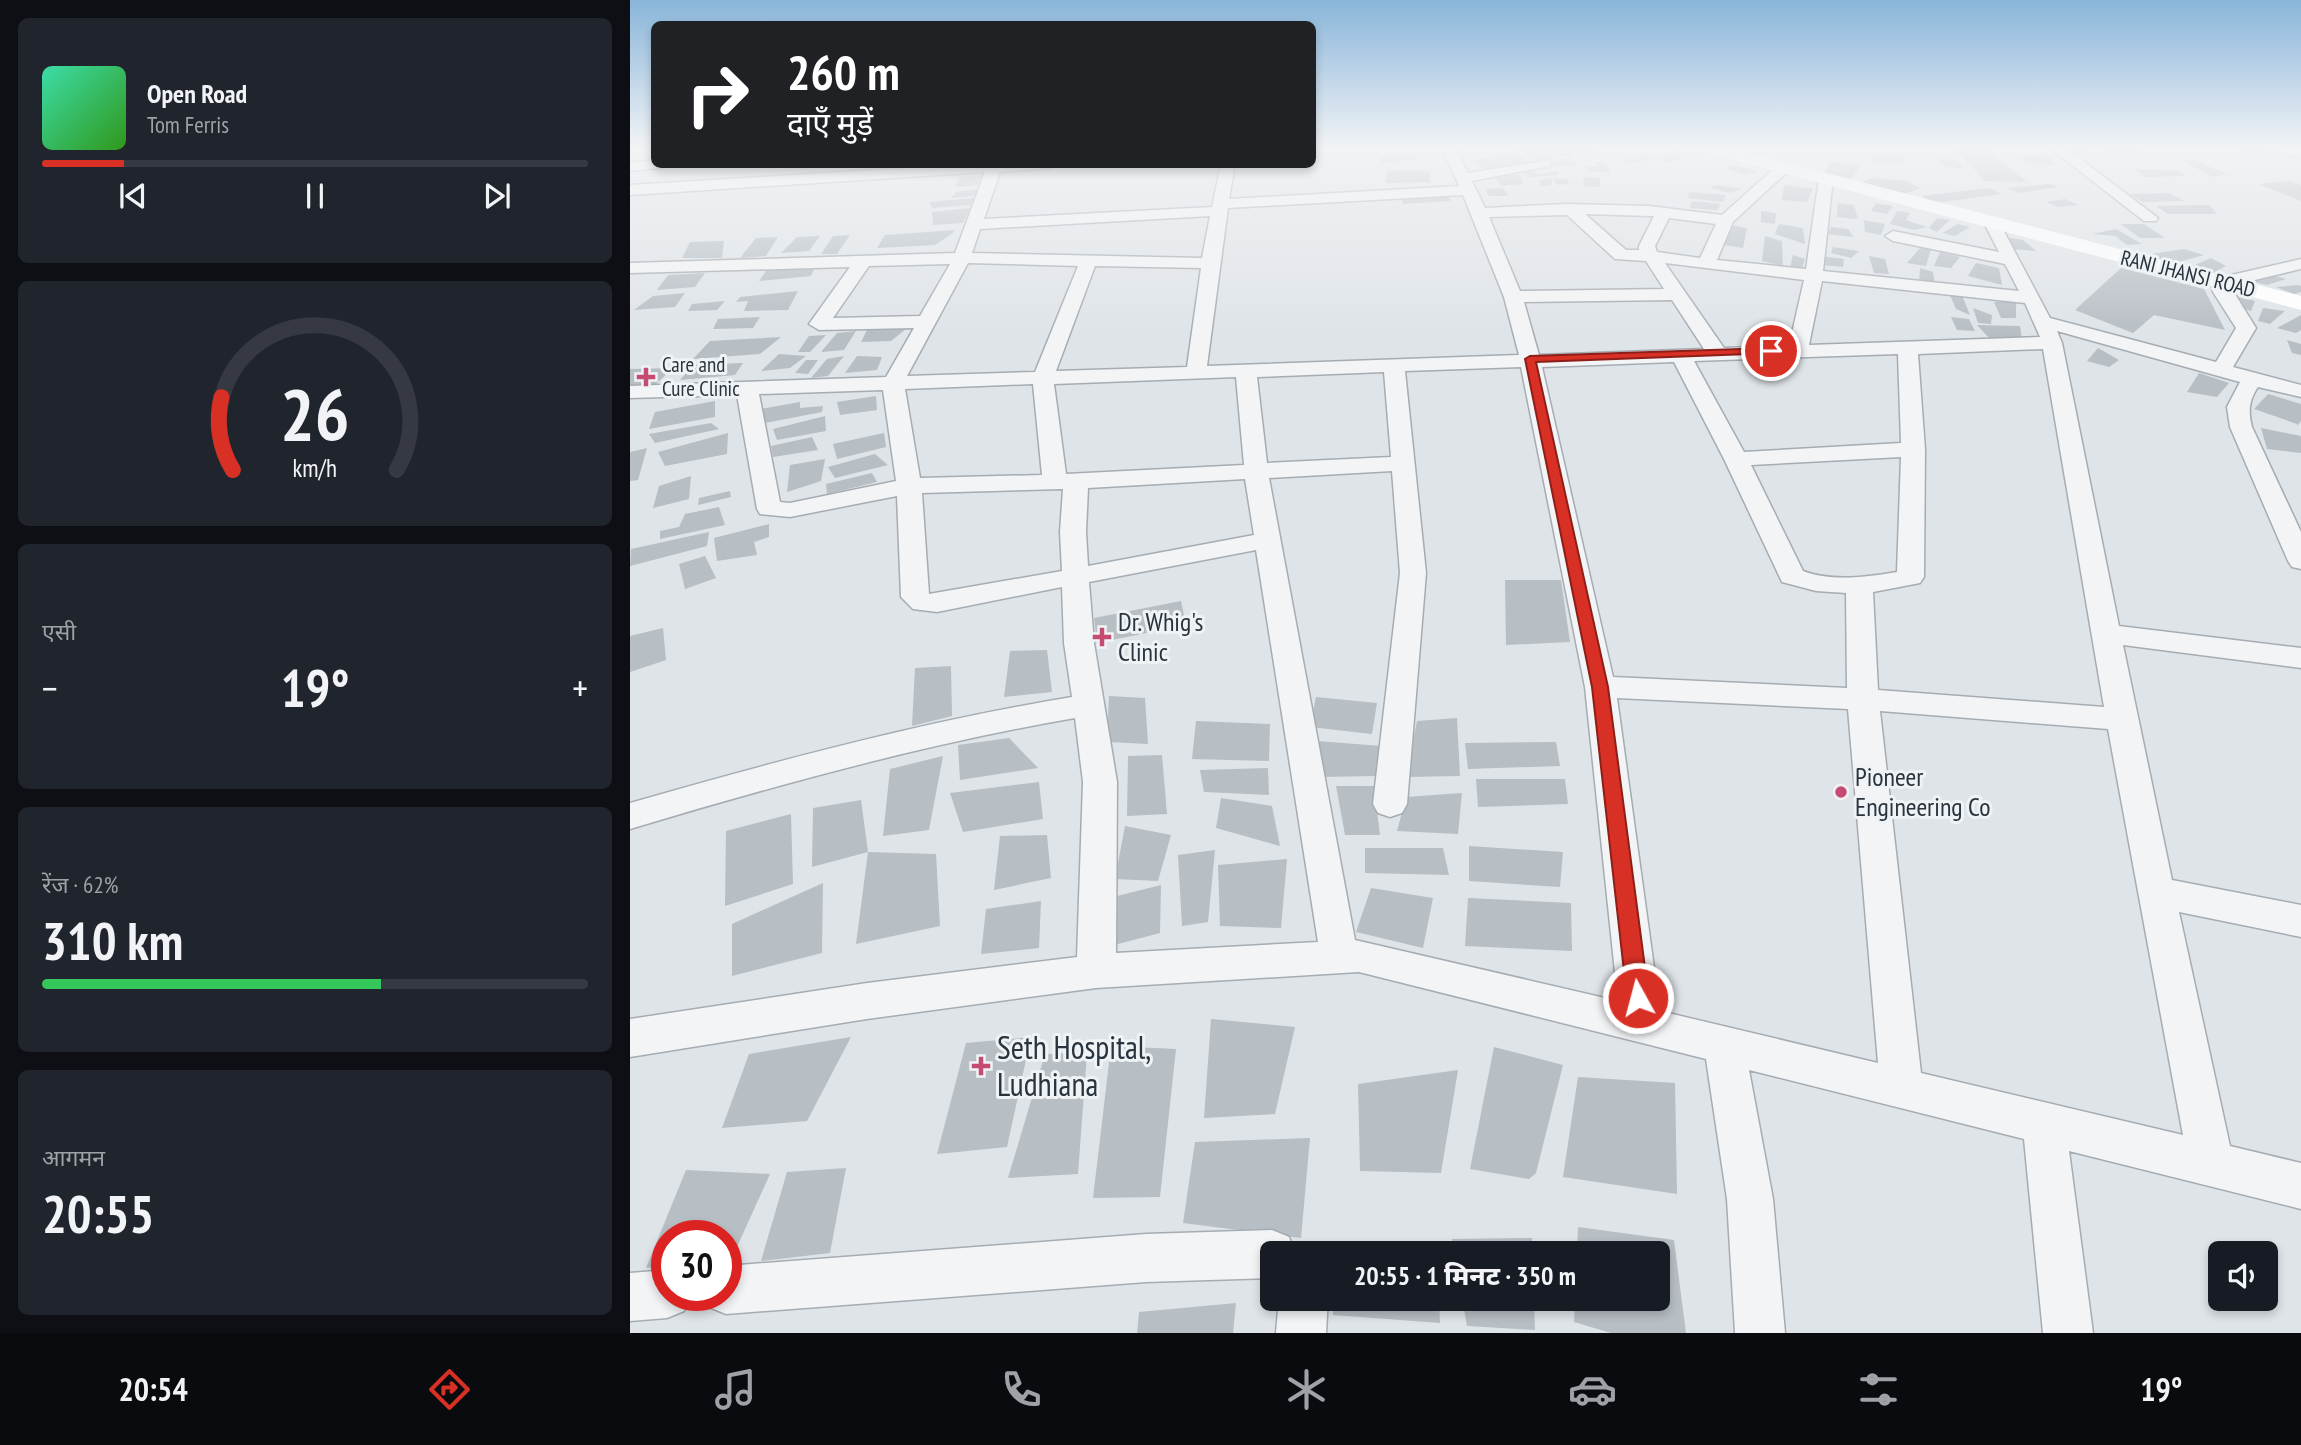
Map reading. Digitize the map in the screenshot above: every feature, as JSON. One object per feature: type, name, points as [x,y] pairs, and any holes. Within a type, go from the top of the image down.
[{"type":"street","points":[[978,210],[962,258],[892,383],[909,486],[915,597],[923,603],[937,603],[1267,540]]},
{"type":"street","points":[[972,225],[1176,210]]},
{"type":"street","points":[[1196,373],[1219,210]]},
{"type":"street","points":[[1477,210],[1513,297],[1530,359],[1600,687],[1641,1024]]},
{"type":"street","points":[[1570,210],[1621,255],[1652,256],[1814,275],[2043,321],[2301,391]]},
{"type":"street","points":[[1596,210],[1664,213],[1726,220]]},
{"type":"street","points":[[1706,264],[1726,220],[1737,210]]},
{"type":"street","points":[[1798,350],[1814,275],[1822,210]]},
{"type":"street","name":"RANI JHANSI ROAD","points":[[1945,210],[2301,303]]},
{"type":"street","points":[[2140,210],[2150,218]]},
{"type":"street","points":[[1664,213],[1647,246],[1676,294],[1717,352]]},
{"type":"street","points":[[1992,223],[2043,321],[2211,1164]]},
{"type":"street","points":[[1893,236],[2012,260]]},
{"type":"street","points":[[630,268],[962,258],[1210,263]]},
{"type":"street","points":[[1089,259],[1043,378],[1066,482],[1073,532],[1079,643],[1101,782],[1096,971]]},
{"type":"street","points":[[864,260],[819,324],[928,322]]},
{"type":"street","points":[[2221,371],[2246,328],[2222,292],[2220,283],[2301,264]]},
{"type":"street","points":[[1513,297],[1676,294]]},
{"type":"street","points":[[630,392],[1717,352],[1908,349],[2043,321]]},
{"type":"street","points":[[1680,354],[1736,459],[1792,576],[1809,583],[1859,583],[1910,577],[1913,449],[1908,349]]},
{"type":"street","points":[[1390,804],[1413,573],[1394,365]]},
{"type":"street","points":[[1246,371],[1256,471],[1339,956]]},
{"type":"street","points":[[2253,379],[2242,393],[2238,417],[2301,561]]},
{"type":"street","points":[[747,388],[769,509],[790,510],[909,486],[1066,482],[1403,463]]},
{"type":"street","points":[[1736,459],[1913,449]]},
{"type":"street","points":[[1859,583],[1864,699],[1902,1089]]},
{"type":"street","points":[[2107,634],[2301,657]]},
{"type":"street","points":[[1600,687],[1864,699],[2122,719]]},
{"type":"street","points":[[630,816],[855,753],[1035,713],[1088,705]]},
{"type":"street","points":[[2156,891],[2301,921]]},
{"type":"street","points":[[630,1038],[867,1001],[1096,971],[1359,956],[2301,1186]]},
{"type":"street","points":[[1724,1045],[1750,1199],[1760,1333]]},
{"type":"street","points":[[2044,1124],[2068,1333]]},
{"type":"street","points":[[742,1289],[1146,1258],[1260,1254]]},
{"type":"street","points":[[630,1297],[651,1295]]},
{"type":"street","points":[[1301,1333],[1303,1311]]},
{"type":"building","points":[[969,210],[963,223],[933,225],[932,212]]},
{"type":"building","points":[[1837,210],[1855,210],[1858,219],[1837,217]]},
{"type":"building","points":[[1871,210],[1890,210],[1887,214]]},
{"type":"building","points":[[2162,210],[2214,210],[2217,214],[2168,214]]},
{"type":"building","points":[[1761,211],[1776,213],[1775,224],[1761,222]]},
{"type":"building","points":[[1897,211],[1910,213],[1906,220],[1927,227],[1914,230],[1890,224]]},
{"type":"building","points":[[1937,218],[1950,220],[1937,232],[1929,228]]},
{"type":"building","points":[[1864,220],[1885,224],[1881,235],[1865,232]]},
{"type":"building","points":[[1779,224],[1803,228],[1805,244],[1775,234]]},
{"type":"building","points":[[1958,224],[1970,227],[1955,236],[1942,233]]},
{"type":"building","points":[[2121,224],[2144,224],[2165,238],[2140,238]]},
{"type":"building","points":[[1731,225],[1747,228],[1743,248],[1725,245]]},
{"type":"building","points":[[1831,227],[1848,229],[1854,237],[1828,234]]},
{"type":"building","points":[[2116,229],[2142,244],[2127,245],[2115,236],[2092,234]]},
{"type":"building","points":[[954,230],[935,245],[877,248],[885,235]]},
{"type":"building","points":[[850,235],[837,254],[821,254],[833,236]]},
{"type":"building","points":[[820,236],[809,251],[781,253],[797,237]]},
{"type":"building","points":[[1765,236],[1782,241],[1783,266],[1762,261]]},
{"type":"building","points":[[778,237],[766,256],[740,258],[756,238]]},
{"type":"building","points":[[2010,238],[2023,240],[2036,251],[2011,249]]},
{"type":"building","points":[[724,241],[722,258],[682,258],[690,242]]},
{"type":"building","points":[[1833,247],[1859,251],[1851,258],[1831,253]]},
{"type":"building","points":[[1921,247],[1931,249],[1926,266],[1907,263]]},
{"type":"building","points":[[2184,249],[2204,255],[2175,263],[2145,255]]},
{"type":"building","points":[[1940,252],[1960,257],[1951,268],[1934,266]]},
{"type":"building","points":[[1793,255],[1805,259],[1801,272],[1790,268]]},
{"type":"building","points":[[1820,256],[1844,259],[1843,267],[1821,265]]},
{"type":"building","points":[[1869,256],[1885,259],[1889,274],[1874,273]]},
{"type":"building","points":[[2211,258],[2226,266],[2211,274],[2190,267]]},
{"type":"building","points":[[1976,263],[1999,268],[2002,285],[1968,276]]},
{"type":"building","points":[[815,267],[811,276],[759,281],[766,271]]},
{"type":"building","points":[[1920,268],[1933,272],[1935,285],[1919,283]]},
{"type":"building","points":[[2121,268],[2204,289],[2225,330],[2154,315],[2133,333],[2075,310]]},
{"type":"building","points":[[705,273],[695,287],[657,290],[668,275]]},
{"type":"building","points":[[2269,274],[2286,279],[2267,285],[2245,280]]},
{"type":"building","points":[[2301,286],[2301,292],[2294,294],[2276,287]]},
{"type":"building","points":[[798,291],[788,310],[744,311],[748,301],[736,302],[740,297]]},
{"type":"building","points":[[685,293],[675,307],[634,310],[653,296]]},
{"type":"building","points":[[1950,295],[1962,295],[1970,315],[1956,309]]},
{"type":"building","points":[[2237,296],[2255,301],[2251,311],[2231,304]]},
{"type":"building","points":[[725,301],[717,310],[688,311],[692,304]]},
{"type":"building","points":[[1994,302],[2016,302],[2016,318],[2001,318]]},
{"type":"building","points":[[1973,308],[1992,315],[1991,324],[1978,323]]},
{"type":"building","points":[[2263,308],[2285,311],[2270,324],[2258,321]]},
{"type":"building","points":[[2301,315],[2301,330],[2296,333],[2277,328]]},
{"type":"building","points":[[760,317],[753,328],[713,329],[718,319]]},
{"type":"building","points":[[1951,317],[1969,319],[1975,331],[1957,330]]},
{"type":"building","points":[[1977,325],[2020,326],[2022,340],[1990,339]]},
{"type":"building","points":[[907,328],[891,341],[861,342],[867,330]]},
{"type":"building","points":[[856,331],[844,350],[821,352],[837,333]]},
{"type":"building","points":[[826,335],[810,352],[798,352],[809,336]]},
{"type":"building","points":[[781,337],[760,354],[693,359],[710,341]]},
{"type":"building","points":[[2287,340],[2301,344],[2301,355],[2292,353]]},
{"type":"building","points":[[2098,348],[2119,360],[2109,367],[2087,361]]},
{"type":"building","points":[[779,354],[806,356],[790,368],[761,371]]},
{"type":"building","points":[[844,356],[828,376],[811,378],[827,359]]},
{"type":"building","points":[[857,356],[882,357],[877,370],[845,373]]},
{"type":"building","points":[[806,360],[818,360],[808,374],[795,373]]},
{"type":"building","points":[[743,363],[735,375],[680,380],[693,365]]},
{"type":"building","points":[[673,368],[656,384],[630,385],[630,369]]},
{"type":"building","points":[[2199,373],[2229,383],[2217,397],[2187,392]]},
{"type":"building","points":[[2268,394],[2301,404],[2301,421],[2297,426],[2254,409]]},
{"type":"building","points":[[876,396],[877,410],[840,415],[837,402]]},
{"type":"building","points":[[715,401],[715,417],[649,429],[655,412]]},
{"type":"building","points":[[800,402],[800,408],[823,406],[822,412],[765,423],[760,409]]},
{"type":"building","points":[[825,416],[826,431],[777,440],[773,429]]},
{"type":"building","points":[[711,423],[719,429],[655,443],[649,434]]},
{"type":"building","points":[[2261,428],[2301,436],[2301,453],[2267,449]]},
{"type":"building","points":[[728,433],[727,454],[665,466],[658,452]]},
{"type":"building","points":[[884,433],[886,447],[837,459],[833,444]]},
{"type":"building","points":[[812,437],[818,450],[773,457],[771,446]]},
{"type":"building","points":[[647,448],[638,480],[630,481],[630,452]]},
{"type":"building","points":[[875,454],[888,465],[835,478],[828,467]]},
{"type":"building","points":[[825,459],[821,481],[787,492],[790,465]]},
{"type":"building","points":[[872,473],[877,482],[827,494],[826,484]]},
{"type":"building","points":[[691,476],[689,499],[653,508],[659,486]]},
{"type":"building","points":[[730,491],[731,497],[698,505],[699,498]]},
{"type":"building","points":[[719,507],[725,525],[660,539],[660,531],[679,527],[685,514]]},
{"type":"building","points":[[769,524],[769,537],[754,542],[757,555],[717,561],[714,538]]},
{"type":"building","points":[[709,532],[707,546],[630,566],[631,549]]},
{"type":"building","points":[[705,556],[716,578],[685,589],[679,564]]},
{"type":"building","points":[[1505,580],[1561,580],[1570,642],[1506,645]]},
{"type":"building","points":[[1181,601],[1186,625],[1097,643],[1094,618]]},
{"type":"building","points":[[663,628],[666,660],[630,672],[630,636]]},
{"type":"building","points":[[1047,650],[1052,692],[1004,697],[1010,651]]},
{"type":"building","points":[[951,666],[952,716],[912,726],[915,668]]},
{"type":"building","points":[[1109,696],[1145,698],[1148,744],[1107,742]]},
{"type":"building","points":[[1316,697],[1377,703],[1372,734],[1310,727]]},
{"type":"building","points":[[1457,718],[1460,776],[1406,777],[1417,721]]},
{"type":"building","points":[[1196,721],[1270,724],[1269,761],[1192,759]]},
{"type":"building","points":[[1009,738],[1038,768],[960,780],[958,745]]},
{"type":"building","points":[[1318,741],[1381,746],[1375,776],[1320,777]]},
{"type":"building","points":[[1556,742],[1560,766],[1468,769],[1465,743]]},
{"type":"building","points":[[1162,755],[1167,814],[1127,816],[1128,756]]},
{"type":"building","points":[[943,756],[929,830],[883,836],[890,769]]},
{"type":"building","points":[[1268,768],[1269,795],[1204,792],[1200,770]]},
{"type":"building","points":[[1476,779],[1565,779],[1568,804],[1478,807]]},
{"type":"building","points":[[1039,782],[1043,819],[963,832],[950,793]]},
{"type":"building","points":[[1336,786],[1374,786],[1380,835],[1345,835]]},
{"type":"building","points":[[1462,793],[1458,834],[1397,831],[1406,797]]},
{"type":"building","points":[[1221,798],[1272,806],[1280,846],[1216,828]]},
{"type":"building","points":[[861,800],[868,852],[812,867],[813,808]]},
{"type":"building","points":[[791,814],[793,884],[725,906],[726,831]]},
{"type":"building","points":[[1125,826],[1171,835],[1158,881],[1115,879]]},
{"type":"building","points":[[1047,835],[1051,878],[994,890],[1000,836]]},
{"type":"building","points":[[1469,846],[1563,852],[1560,887],[1469,881]]},
{"type":"building","points":[[1365,848],[1443,848],[1449,875],[1365,873]]},
{"type":"building","points":[[1215,850],[1208,922],[1182,926],[1178,855]]},
{"type":"building","points":[[868,852],[936,854],[940,926],[856,944]]},
{"type":"building","points":[[1287,859],[1281,928],[1220,926],[1218,865]]},
{"type":"building","points":[[823,883],[822,953],[732,976],[732,924]]},
{"type":"building","points":[[1161,885],[1160,933],[1114,945],[1117,896]]},
{"type":"building","points":[[1371,888],[1433,898],[1423,948],[1356,932]]},
{"type":"building","points":[[1468,898],[1571,903],[1572,951],[1465,946]]},
{"type":"building","points":[[1041,901],[1039,948],[981,954],[986,909]]},
{"type":"building","points":[[1211,1019],[1295,1027],[1275,1114],[1204,1118]]},
{"type":"building","points":[[851,1037],[807,1121],[722,1128],[749,1054]]},
{"type":"building","points":[[1031,1037],[1007,1147],[937,1154],[966,1043]]},
{"type":"building","points":[[1111,1046],[1176,1049],[1160,1197],[1093,1198]]},
{"type":"building","points":[[1494,1047],[1563,1065],[1536,1173],[1529,1179],[1470,1169]]},
{"type":"building","points":[[1087,1053],[1078,1174],[1008,1178],[1045,1054]]},
{"type":"building","points":[[1458,1070],[1441,1173],[1360,1171],[1358,1084]]},
{"type":"building","points":[[1578,1077],[1675,1083],[1677,1194],[1563,1177]]},
{"type":"building","points":[[1310,1138],[1301,1238],[1183,1223],[1195,1142]]},
{"type":"building","points":[[846,1168],[830,1253],[761,1261],[787,1172]]},
{"type":"building","points":[[686,1170],[770,1174],[742,1236],[742,1220],[666,1220]]},
{"type":"building","points":[[1578,1227],[1674,1240],[1686,1333],[1611,1333],[1574,1322],[1574,1311],[1670,1311],[1670,1241],[1577,1241]]},
{"type":"building","points":[[1532,1238],[1532,1241],[1452,1241]]},
{"type":"building","points":[[1236,1303],[1233,1333],[1137,1333],[1139,1312]]},
{"type":"building","points":[[1333,1311],[1440,1311],[1440,1323],[1333,1315]]},
{"type":"building","points":[[1464,1311],[1534,1311],[1535,1330],[1467,1326]]},
{"type":"place","name":"Care and Cure Clinic","points":[[646,377]]},
{"type":"place","name":"Dr. Whig's Clinic","points":[[1102,637]]},
{"type":"place","name":"Pioneer Engineering Co","points":[[1841,792]]},
{"type":"place","name":"Seth Hospital, Ludhiana","points":[[981,1066]]},
{"type":"route","points":[[1638,998],[1600,687],[1530,359],[1771,351]]}]
